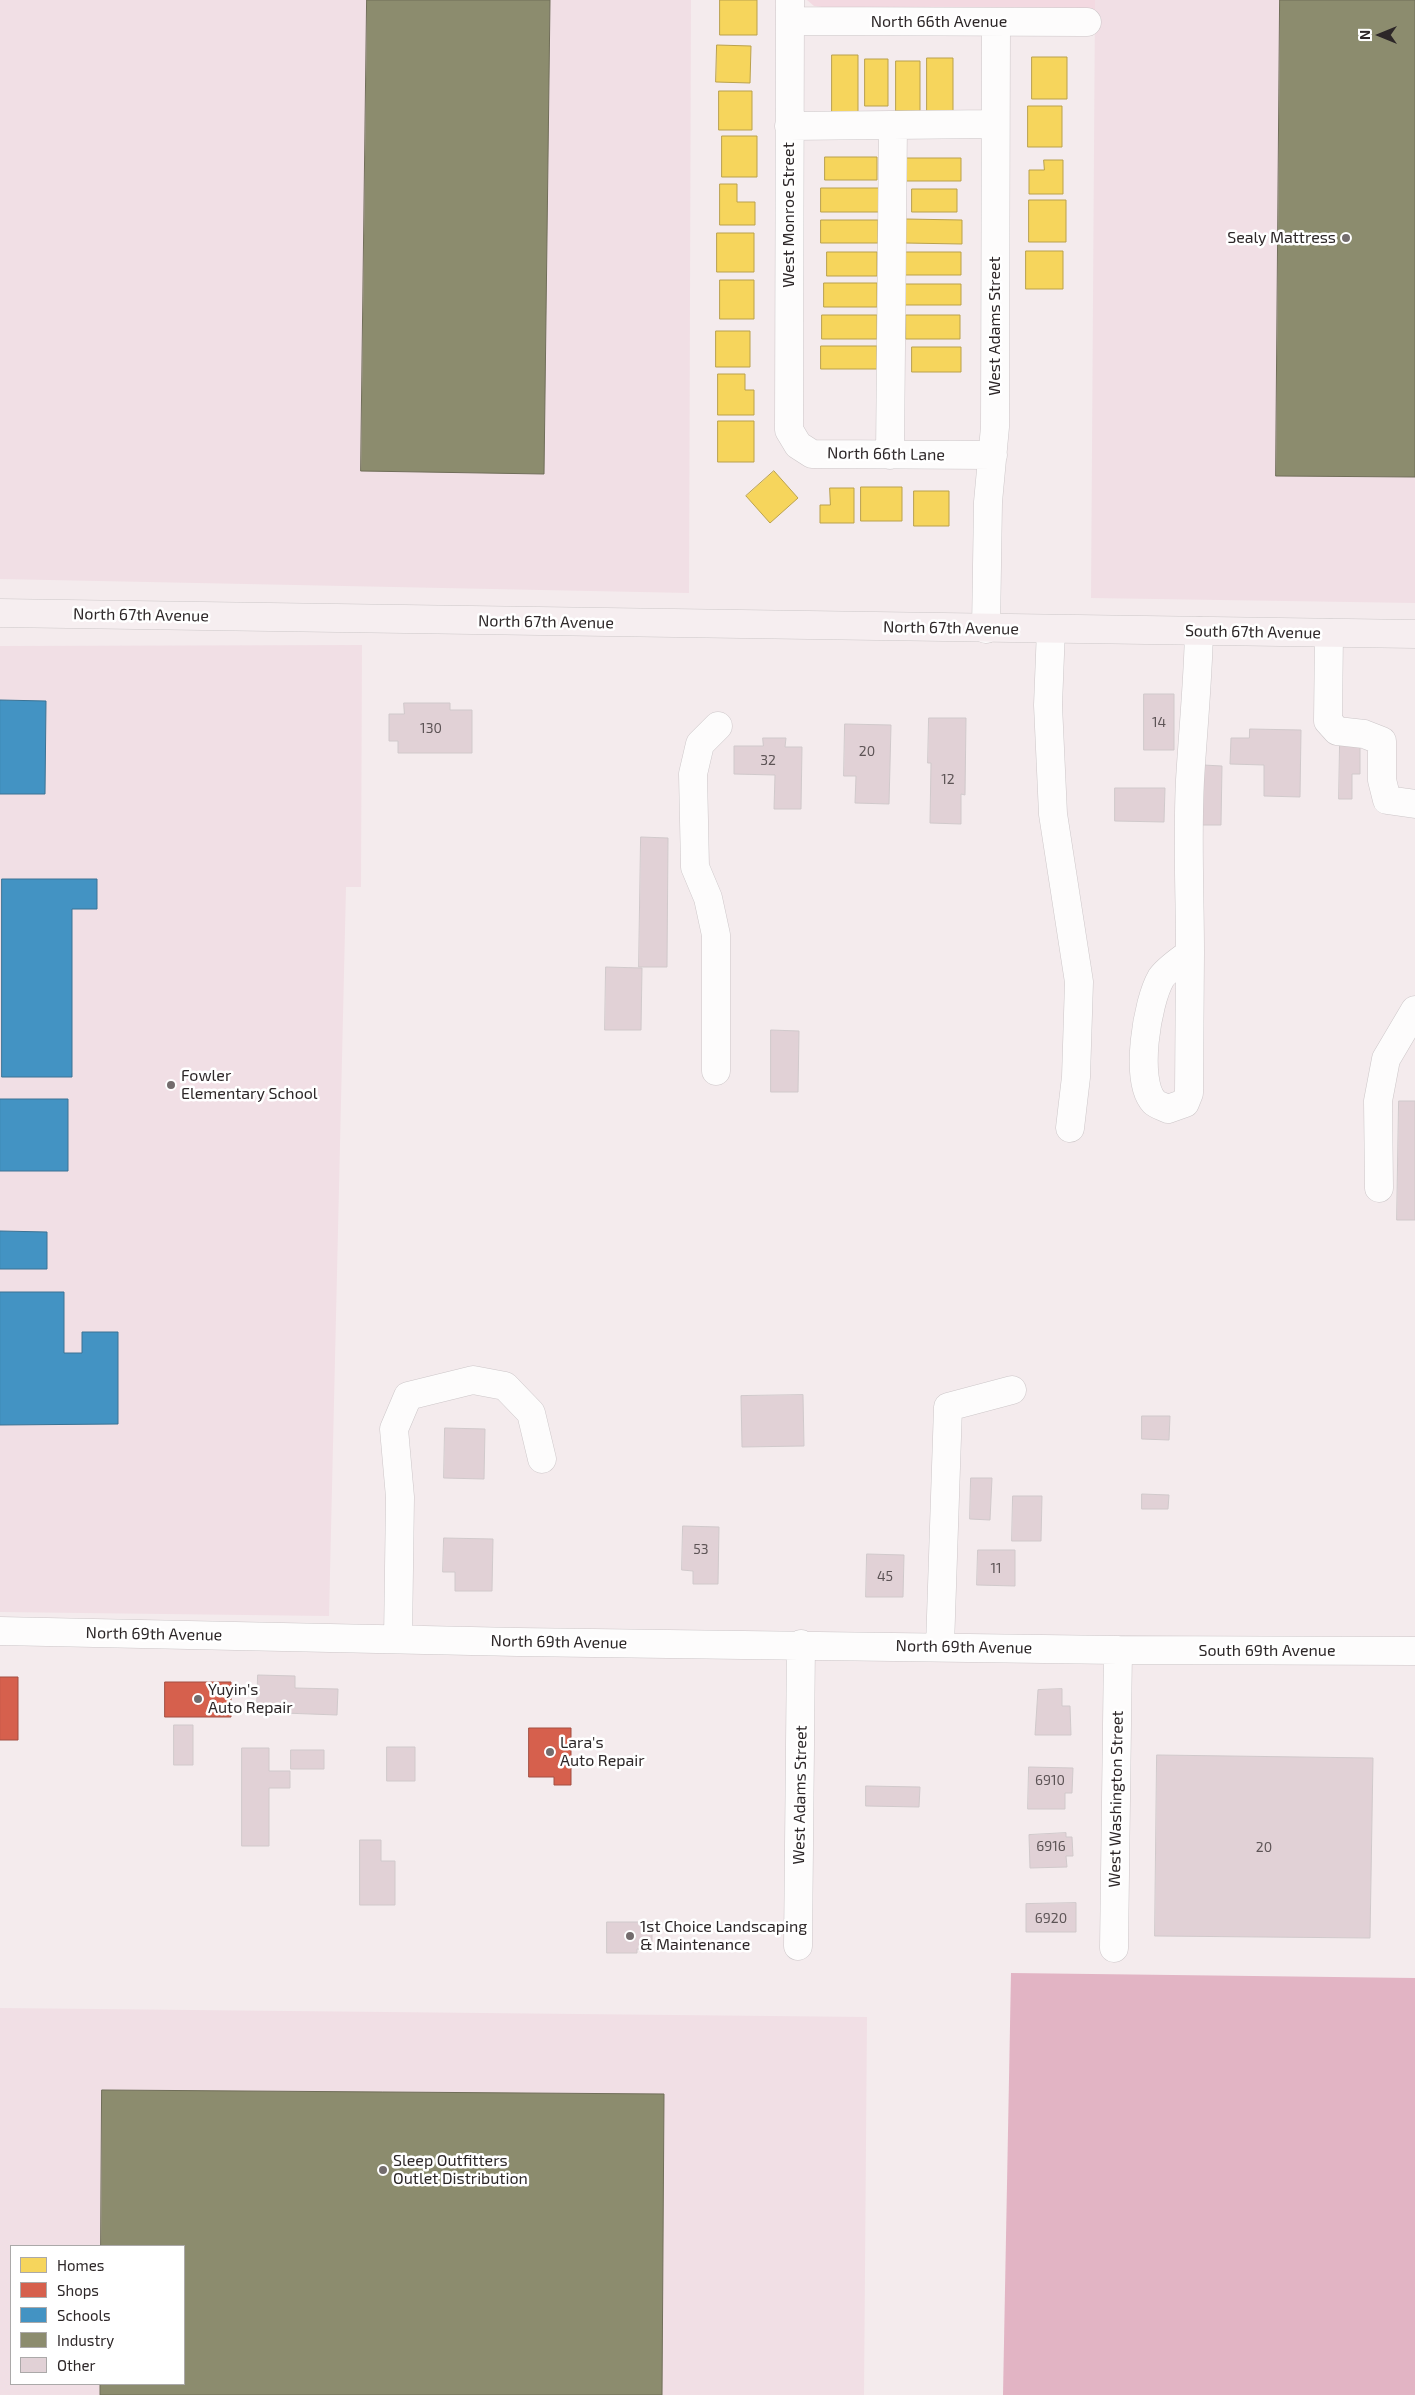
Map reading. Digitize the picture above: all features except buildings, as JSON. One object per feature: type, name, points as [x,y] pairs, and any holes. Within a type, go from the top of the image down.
[{"type":"main road","name":"North 67th Avenue","points":[[0,613],[1092,630]]},
{"type":"main road","name":"South 67th Avenue","points":[[1092,630],[1415,634]]},
{"type":"street","name":"North 66th Avenue","points":[[790,10],[996,22],[1087,22]]},
{"type":"street","name":"West Monroe Street","points":[[789,430],[790,10]]},
{"type":"street","name":"West Adams Street","points":[[986,629],[988,502],[996,427],[996,22]]},
{"type":"street","points":[[789,126],[996,124]]},
{"type":"street","points":[[890,455],[893,125]]},
{"type":"street","name":"North 66th Lane","points":[[789,430],[798,446],[812,454],[993,455]]},
{"type":"street","points":[[1050,629],[1048,705],[1053,814],[1079,982],[1076,1078],[1070,1128]]},
{"type":"street","points":[[1190,953],[1162,977],[1151,1003],[1144,1053],[1144,1083],[1154,1102],[1168,1109],[1185,1103],[1190,1094],[1190,953],[1188,906],[1190,780],[1198,691],[1199,631]]},
{"type":"street","points":[[1330,633],[1328,721],[1337,730],[1364,734],[1382,741],[1382,780],[1387,800],[1415,804]]},
{"type":"street","points":[[716,1070],[716,935],[708,898],[695,868],[693,774],[700,744],[718,726]]},
{"type":"street","points":[[1380,1188],[1378,1101],[1386,1059],[1415,1010]]},
{"type":"street","points":[[398,1639],[400,1497],[394,1429],[408,1396],[473,1380],[505,1386],[530,1413],[542,1459]]},
{"type":"street","points":[[940,1646],[948,1408],[1012,1390]]},
{"type":"street","name":"North 69th Avenue","points":[[0,1631],[1118,1650]]},
{"type":"street","name":"West Adams Street","points":[[798,1946],[801,1644]]},
{"type":"street","name":"South 69th Avenue","points":[[1118,1650],[1415,1651]]},
{"type":"street","name":"West Washington Street","points":[[1114,1948],[1118,1650]]},
{"type":"shaded area","points":[[0,0],[691,0],[689,593],[0,579]]},
{"type":"shaded area","points":[[807,0],[1095,0],[1095,10],[829,8],[814,6]]},
{"type":"shaded area","points":[[1095,0],[1415,0],[1415,603],[1091,598]]},
{"type":"shaded area","name":"Fowler Elementary School","points":[[362,645],[361,887],[346,887],[329,1616],[0,1612],[0,646]]},
{"type":"shaded area","points":[[1011,1973],[1415,1978],[1415,2395],[1003,2395]]},
{"type":"shaded area","points":[[0,2008],[867,2017],[864,2395],[0,2395]]},
{"type":"place","name":"Sealy Mattress","points":[[1346,238]]},
{"type":"place","name":"Fowler Elementary School","points":[[171,1085]]},
{"type":"place","name":"Yuyin's Auto Repair","points":[[198,1699]]},
{"type":"place","name":"Lara's Auto Repair","points":[[550,1752]]},
{"type":"place","name":"1st Choice Landscaping & Maintenance","points":[[630,1936]]},
{"type":"place","name":"Sleep Outfitters Outlet Distribution","points":[[383,2170]]}]
